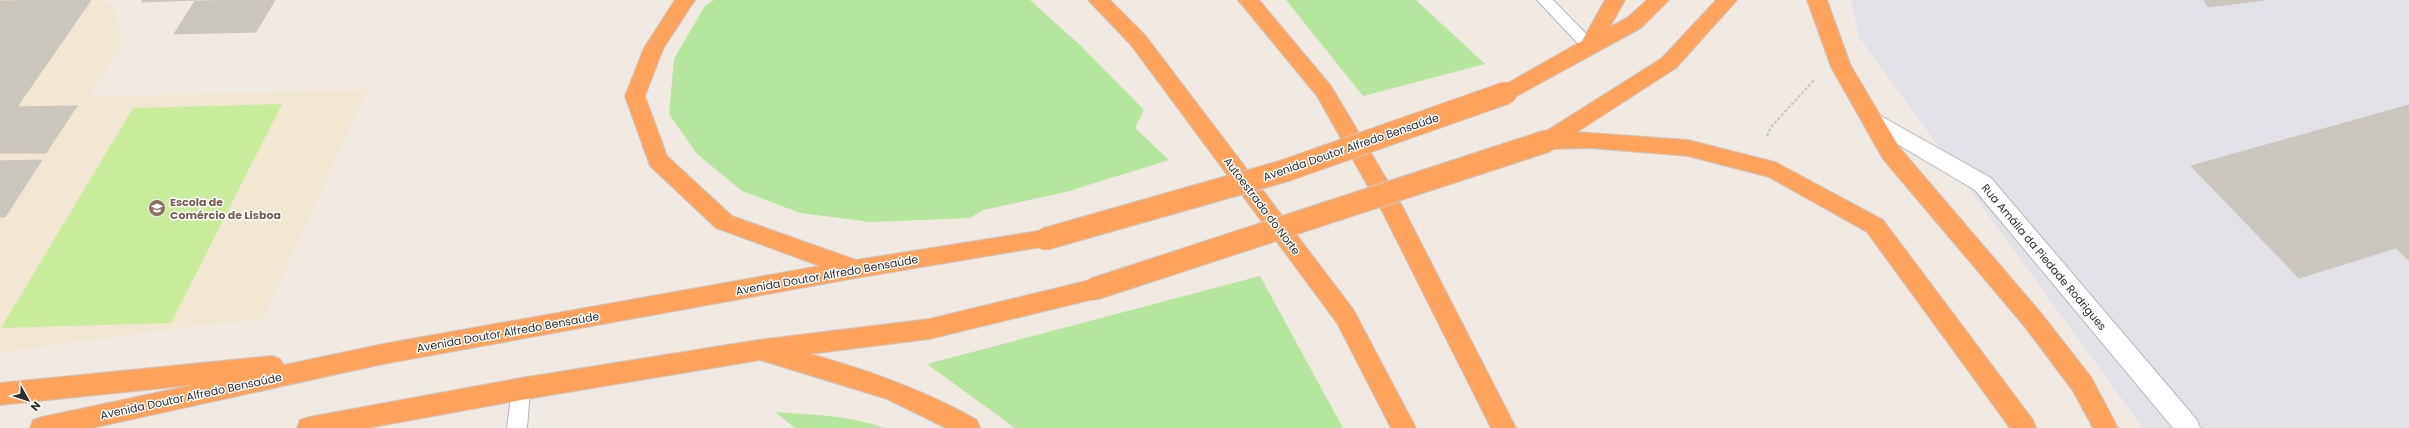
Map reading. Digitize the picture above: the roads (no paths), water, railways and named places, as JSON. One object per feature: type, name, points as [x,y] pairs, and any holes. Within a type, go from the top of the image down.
[{"type":"highway","points":[[684,0],[654,48],[635,96],[658,160],[724,222],[856,269]]},
{"type":"highway","name":"Autoestrada do Norte","points":[[1098,0],[1138,40],[1345,316],[1404,428]]},
{"type":"highway","points":[[1248,0],[1324,91],[1391,206],[1504,428]]},
{"type":"highway","points":[[1589,46],[1615,0]]},
{"type":"highway","name":"Avenida Doutor Alfredo Bensaúde","points":[[42,428],[383,354],[856,269],[1045,239],[1284,171],[1506,93],[1589,46],[1634,23],[1659,0]]},
{"type":"highway","points":[[309,428],[521,389],[758,350],[930,329],[1094,289],[1547,141],[1669,63],[1727,0]]},
{"type":"highway","points":[[1817,0],[1841,67],[1891,153],[2033,320],[2082,384],[2106,428]]},
{"type":"highway","points":[[1547,141],[1590,140],[1688,148],[1775,170],[1875,226],[2024,428]]},
{"type":"highway","points":[[758,350],[881,385],[947,415],[968,428]]},
{"type":"highway","points":[[0,394],[383,354]]},
{"type":"street","name":"Rua Amália da Piedade Rodrigues","points":[[1872,119],[1983,184],[2188,428]]},
{"type":"lane","points":[[1544,0],[1589,46]]},
{"type":"lane","points":[[517,428],[521,389]]},
{"type":"place","name":"Escola de Comércio de Lisboa","points":[[157,208]]}]
